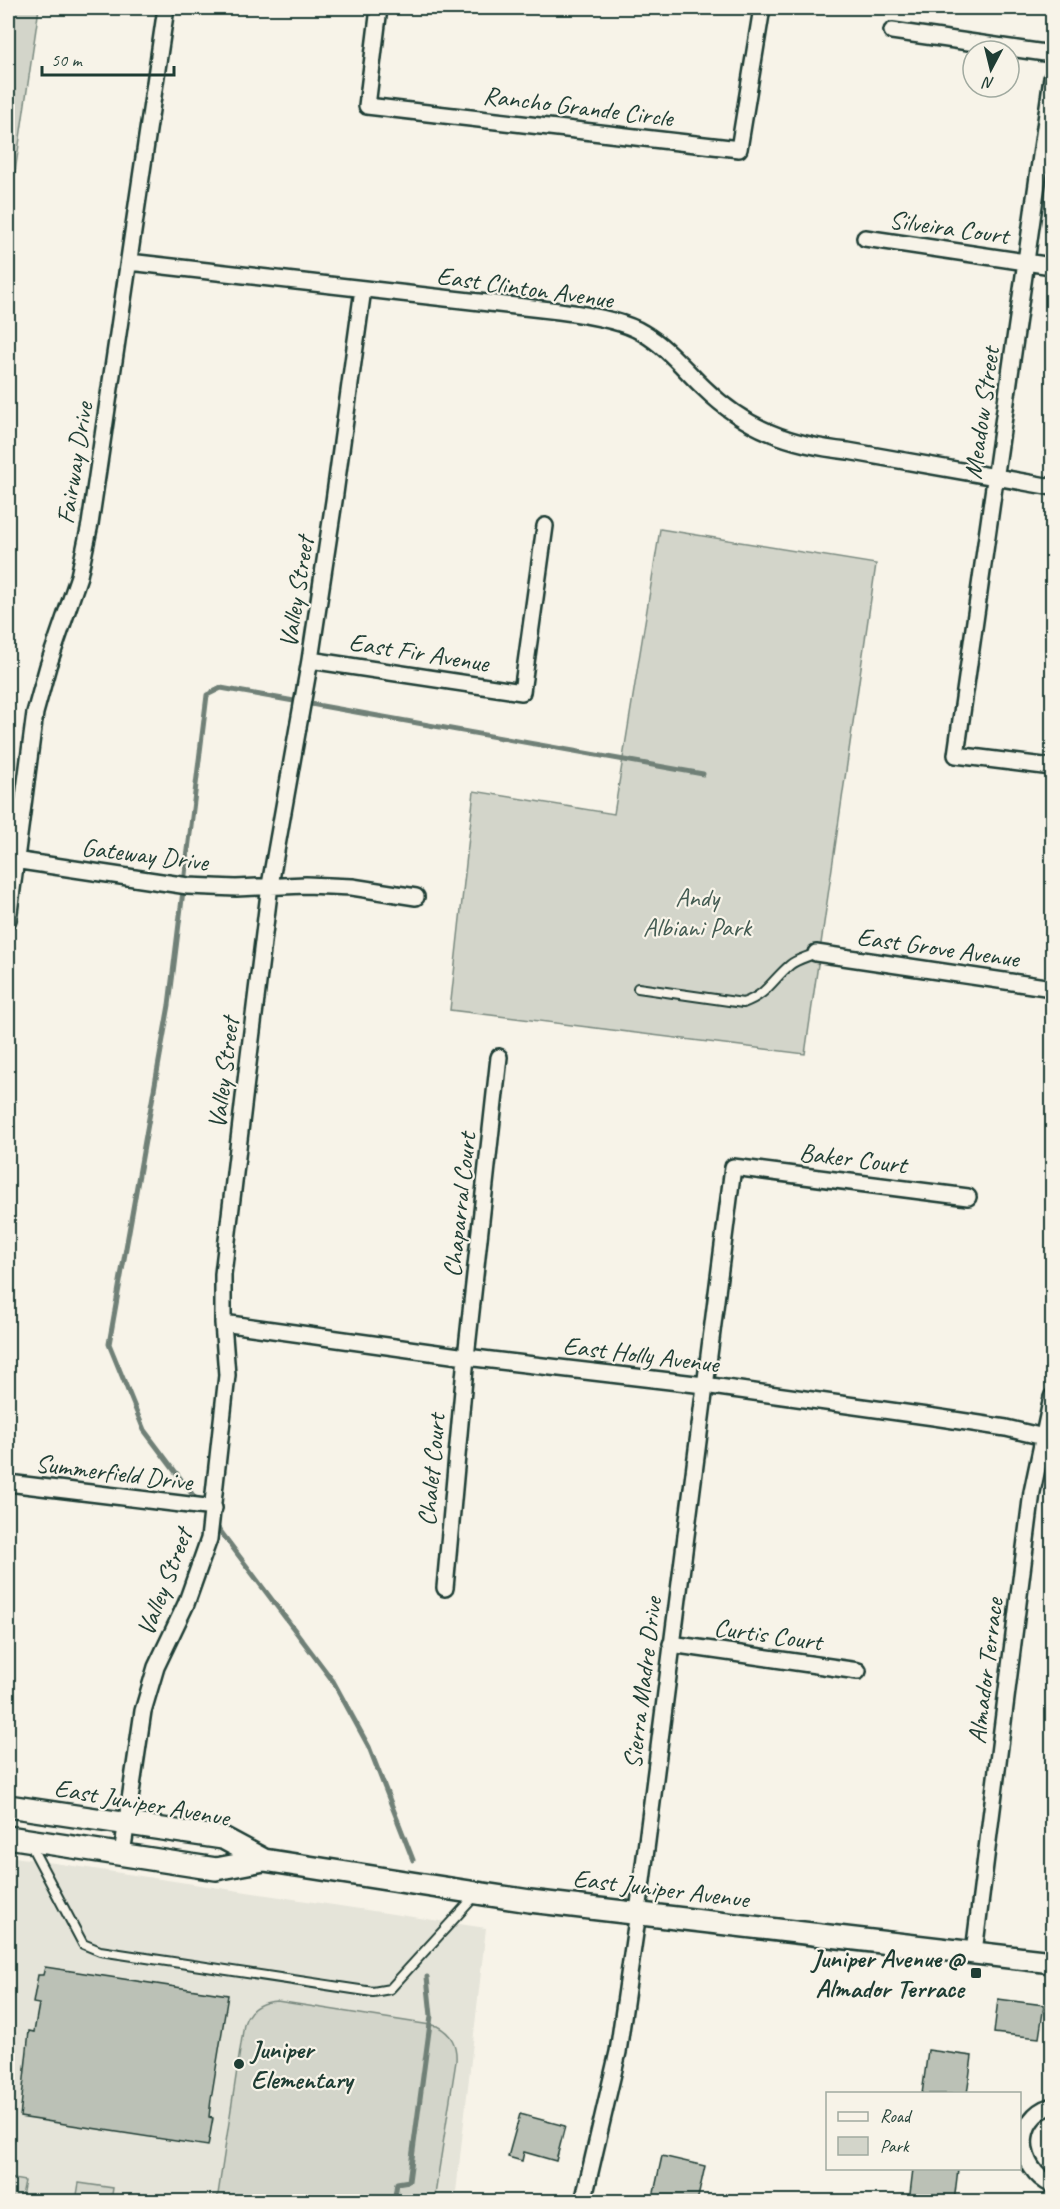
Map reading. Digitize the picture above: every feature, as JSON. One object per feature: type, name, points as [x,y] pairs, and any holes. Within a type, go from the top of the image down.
[{"type":"street","name":"Fairway Drive","points":[[8,920],[34,713],[79,576],[90,524],[166,8]]},
{"type":"street","name":"Rancho Grande Circle","points":[[379,8],[367,106],[739,149],[762,8]]},
{"type":"street","points":[[892,31],[1053,54]]},
{"type":"street","name":"Meadow Street","points":[[1053,78],[956,755],[1053,767]]},
{"type":"street","name":"Silveira Court","points":[[865,238],[1053,266]]},
{"type":"street","name":"East Clinton Avenue","points":[[129,262],[567,312],[603,319],[642,332],[680,361],[727,409],[765,432],[823,448],[1053,487]]},
{"type":"street","name":"Valley Street","points":[[122,1854],[143,1711],[156,1667],[186,1604],[200,1567],[209,1539],[214,1508],[227,1375],[223,1323],[223,1274],[270,885],[310,660],[363,289]]},
{"type":"street","name":"East Fir Avenue","points":[[310,660],[522,692],[545,526]]},
{"type":"street","name":"Gateway Drive","points":[[14,860],[188,886],[352,887],[416,897]]},
{"type":"street","name":"East Grove Avenue","points":[[816,953],[1053,988]]},
{"type":"street","name":"Chaparral Court","points":[[466,1357],[499,1057]]},
{"type":"street","name":"Baker Court","points":[[733,1167],[968,1197]]},
{"type":"street","name":"Sierra Madre Drive","points":[[583,2202],[618,2052],[733,1167]]},
{"type":"street","name":"East Holly Avenue","points":[[223,1323],[466,1357],[704,1385],[934,1417],[1048,1437]]},
{"type":"street","name":"Chalet Court","points":[[445,1588],[466,1357]]},
{"type":"street","name":"Almador Terrace","points":[[974,1952],[1032,1492],[1048,1437],[1053,1397]]},
{"type":"street","name":"Summerfield Drive","points":[[8,1483],[214,1508]]},
{"type":"street","name":"Curtis Court","points":[[671,1644],[858,1671]]},
{"type":"street","name":"East Juniper Avenue","points":[[8,1806],[223,1839],[264,1860],[478,1893],[1053,1962]]},
{"type":"street","name":"East Juniper Avenue","points":[[18,1838],[216,1869],[264,1860]]},
{"type":"street","points":[[1053,2106],[1035,2116],[1027,2128],[1024,2142],[1025,2157],[1032,2170],[1042,2181],[1053,2185]]},
{"type":"lane","points":[[638,988],[743,1003],[756,998],[770,987],[792,963],[816,953]]},
{"type":"lane","points":[[18,1838],[83,1944],[100,1951],[373,1992],[390,1989],[478,1893]]},
{"type":"shaded area","name":"Juniper Elementary","points":[[8,1856],[486,1928],[455,2201],[8,2201]]},
{"type":"green space","points":[[8,8],[39,8],[8,220]]},
{"type":"green space","name":"Andy Albiani Park","points":[[660,529],[876,564],[805,1054],[450,1010],[474,791],[614,814]]},
{"type":"green space","points":[[277,2001],[437,2026],[450,2036],[456,2050],[456,2061],[434,2201],[217,2201],[244,2024],[246,2018],[256,2007]]},
{"type":"green space","points":[[8,2178],[25,2181],[21,2201],[8,2201]]},
{"type":"green space","points":[[79,2183],[113,2188],[111,2201],[76,2201]]},
{"type":"building","points":[[45,1967],[228,1995],[211,2099],[209,2117],[213,2118],[208,2146],[20,2117],[29,2031],[34,2032],[39,2004],[33,2003],[38,1975],[43,1975]]},
{"type":"building","points":[[998,1999],[1044,2005],[1039,2038],[994,2033]]},
{"type":"building","points":[[928,2050],[972,2056],[967,2092],[922,2092]]},
{"type":"building","points":[[520,2114],[565,2126],[556,2161],[524,2152],[522,2161],[508,2157]]},
{"type":"building","points":[[662,2156],[705,2166],[697,2202],[652,2202]]},
{"type":"building","points":[[913,2170],[958,2170],[954,2202],[909,2202]]},
{"type":"waterway","points":[[198,1502],[144,1430],[109,1344],[169,1005],[207,695],[221,688],[703,774]]},
{"type":"waterway","points":[[215,1524],[333,1681],[369,1747],[413,1860]]},
{"type":"waterway","points":[[394,2202],[397,2183],[409,2181],[431,2016],[427,1977]]},
{"type":"place","name":"Juniper Avenue @ Almador Terrace","points":[[976,1973]]},
{"type":"place","name":"Juniper Elementary","points":[[239,2064]]}]
